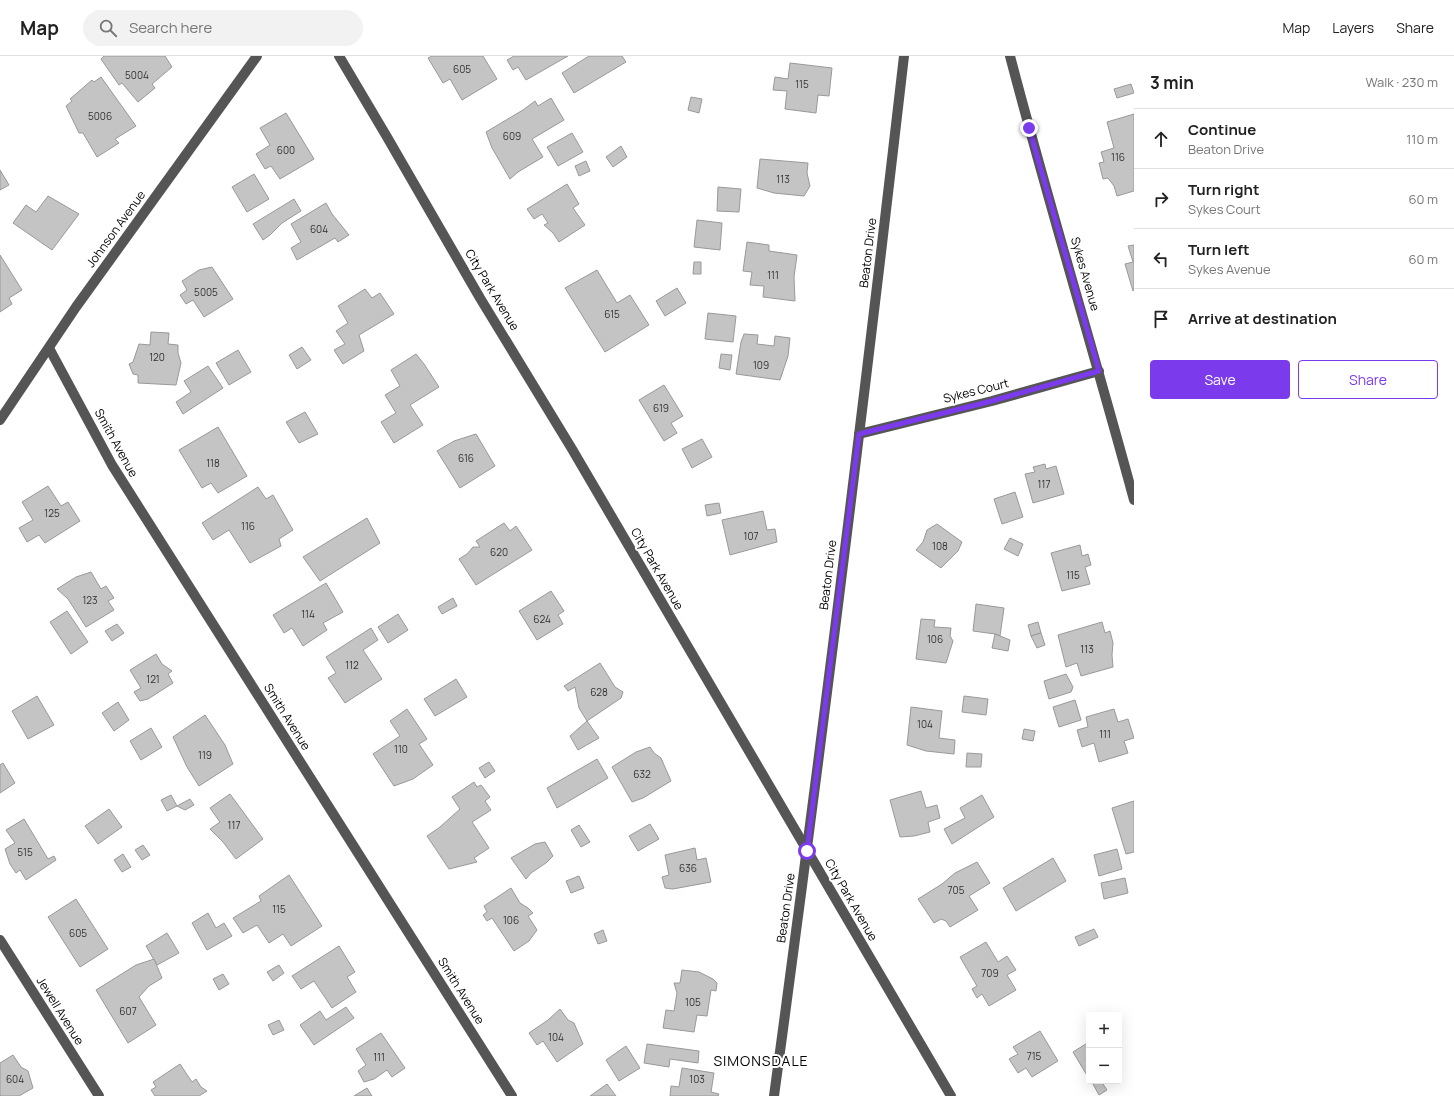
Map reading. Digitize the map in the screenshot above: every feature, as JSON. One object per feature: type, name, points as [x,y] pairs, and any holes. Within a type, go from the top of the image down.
[{"type":"street","name":"Johnson Avenue","points":[[0,420],[76,307],[257,56]]},
{"type":"street","name":"City Park Avenue","points":[[339,56],[480,298],[572,449],[951,1096]]},
{"type":"street","name":"Beaton Drive","points":[[774,1096],[807,851],[904,56]]},
{"type":"street","name":"Sykes Avenue","points":[[1010,56],[1134,500]]},
{"type":"street","name":"Smith Avenue","points":[[49,348],[112,465],[512,1096]]},
{"type":"street","name":"Sykes Court","points":[[859,434],[992,401],[1099,371]]},
{"type":"street","name":"Jewell Avenue","points":[[0,940],[98,1096]]},
{"type":"building","points":[[104,56],[165,56],[172,67],[152,84],[155,88],[138,102],[122,83],[119,85],[101,59]]},
{"type":"building","points":[[432,56],[483,56],[497,79],[462,100],[450,79],[443,83],[428,58]]},
{"type":"building","points":[[514,56],[568,56],[526,80],[518,67],[513,70],[507,60]]},
{"type":"building","points":[[589,56],[622,56],[626,62],[574,93],[562,73]]},
{"type":"building","points":[[790,63],[832,68],[829,96],[818,95],[816,113],[785,109],[787,91],[773,90],[775,77],[788,79]]},
{"type":"building","points":[[101,77],[136,126],[115,139],[119,143],[97,157],[83,133],[79,133],[66,106],[72,101],[70,99],[92,80],[94,82]]},
{"type":"building","points":[[1131,84],[1134,93],[1117,98],[1114,89]]},
{"type":"building","points":[[691,97],[702,99],[699,113],[688,110]]},
{"type":"building","points":[[551,98],[564,120],[532,139],[543,157],[518,172],[510,179],[492,148],[486,132],[535,101],[538,106]]},
{"type":"building","points":[[286,113],[314,159],[280,179],[271,166],[265,169],[256,154],[270,145],[260,128]]},
{"type":"building","points":[[1134,114],[1134,191],[1117,196],[1114,186],[1108,178],[1103,179],[1099,163],[1104,162],[1101,152],[1114,148],[1107,122]]},
{"type":"building","points":[[572,133],[583,152],[558,166],[547,147]]},
{"type":"building","points":[[621,146],[627,157],[613,167],[606,157]]},
{"type":"building","points":[[760,159],[808,163],[807,173],[810,186],[804,196],[774,193],[757,188]]},
{"type":"building","points":[[586,161],[590,171],[579,176],[575,166]]},
{"type":"building","points":[[0,170],[9,185],[0,190]]},
{"type":"building","points":[[254,174],[269,199],[247,212],[232,187]]},
{"type":"building","points":[[567,184],[579,204],[573,208],[585,225],[559,242],[553,233],[544,225],[548,223],[542,214],[534,219],[527,209]]},
{"type":"building","points":[[718,187],[741,189],[739,212],[717,211]]},
{"type":"building","points":[[48,196],[79,214],[52,250],[13,223],[26,205],[36,212]]},
{"type":"building","points":[[294,199],[301,211],[282,223],[263,240],[253,224]]},
{"type":"building","points":[[326,203],[332,214],[349,235],[338,242],[335,238],[297,260],[291,248],[301,242],[291,224]]},
{"type":"building","points":[[697,220],[722,223],[720,250],[694,247]]},
{"type":"building","points":[[747,242],[769,245],[769,251],[797,255],[794,277],[795,301],[763,297],[764,286],[750,285],[752,272],[743,271]]},
{"type":"building","points":[[1134,245],[1133,291],[1125,264],[1133,262],[1128,246]]},
{"type":"building","points":[[0,255],[22,290],[9,298],[12,304],[0,312]]},
{"type":"building","points":[[694,262],[701,262],[701,274],[693,274]]},
{"type":"building","points":[[212,267],[233,299],[204,317],[193,300],[186,304],[180,295],[187,290],[182,281],[199,270]]},
{"type":"building","points":[[597,270],[617,303],[630,295],[649,325],[605,352],[565,288]]},
{"type":"building","points":[[677,288],[686,303],[665,316],[656,301]]},
{"type":"building","points":[[365,289],[372,298],[380,293],[394,314],[359,335],[364,351],[343,364],[334,350],[345,344],[336,331],[348,323],[338,306]]},
{"type":"building","points":[[708,313],[736,316],[733,342],[705,339]]},
{"type":"building","points":[[151,332],[169,333],[168,344],[178,345],[178,353],[181,363],[176,385],[138,383],[138,375],[133,374],[129,364],[133,362],[139,344],[150,345]]},
{"type":"building","points":[[744,334],[758,335],[757,344],[774,346],[775,336],[790,338],[788,356],[780,380],[736,374],[741,342]]},
{"type":"building","points":[[302,347],[311,360],[297,369],[289,355]]},
{"type":"building","points":[[238,350],[251,372],[229,385],[216,363]]},
{"type":"building","points":[[416,354],[439,387],[410,405],[423,425],[394,443],[381,422],[396,413],[385,395],[400,386],[391,370]]},
{"type":"building","points":[[721,354],[732,355],[730,370],[719,368]]},
{"type":"building","points":[[208,366],[223,388],[183,414],[176,402],[191,392],[184,381]]},
{"type":"building","points":[[664,385],[683,416],[671,423],[677,433],[664,441],[639,400]]},
{"type":"building","points":[[305,412],[318,434],[299,443],[286,422]]},
{"type":"building","points":[[218,427],[247,476],[218,493],[211,483],[202,488],[179,450]]},
{"type":"building","points":[[476,434],[495,466],[460,488],[437,451],[454,441]]},
{"type":"building","points":[[702,439],[712,457],[692,468],[682,449]]},
{"type":"building","points":[[1045,464],[1046,469],[1056,466],[1064,494],[1033,503],[1025,474],[1035,472],[1033,467]]},
{"type":"building","points":[[48,486],[61,506],[68,502],[80,521],[45,543],[39,535],[27,542],[19,528],[33,520],[22,502]]},
{"type":"building","points":[[258,487],[266,499],[273,495],[293,530],[279,539],[281,546],[250,563],[229,530],[213,540],[202,523]]},
{"type":"building","points":[[1015,492],[1023,517],[1002,524],[994,499]]},
{"type":"building","points":[[719,503],[721,513],[707,516],[705,505]]},
{"type":"building","points":[[763,511],[767,530],[775,529],[777,542],[730,555],[722,520]]},
{"type":"building","points":[[367,518],[380,543],[320,581],[303,557]]},
{"type":"building","points":[[504,523],[510,531],[516,526],[532,550],[476,585],[459,559],[467,554],[473,547],[480,547],[476,541]]},
{"type":"building","points":[[937,524],[962,542],[958,551],[941,568],[916,550],[923,542],[927,530]]},
{"type":"building","points":[[1010,538],[1023,544],[1018,556],[1004,549]]},
{"type":"building","points":[[1080,545],[1082,556],[1088,554],[1091,565],[1085,567],[1090,584],[1062,591],[1051,553]]},
{"type":"building","points":[[91,572],[101,589],[106,586],[114,598],[108,601],[114,610],[86,627],[68,599],[57,589],[76,577]]},
{"type":"building","points":[[326,583],[343,612],[323,623],[327,630],[303,646],[292,628],[284,633],[273,615]]},
{"type":"building","points":[[551,591],[564,611],[558,615],[563,624],[537,640],[519,611]]},
{"type":"building","points":[[453,598],[457,606],[442,614],[438,607]]},
{"type":"building","points":[[976,604],[1004,608],[1000,636],[973,631]]},
{"type":"building","points":[[67,611],[88,642],[71,654],[50,622]]},
{"type":"building","points":[[398,614],[408,630],[388,643],[378,627]]},
{"type":"building","points":[[921,619],[935,620],[934,627],[951,628],[950,636],[953,641],[946,663],[916,659]]},
{"type":"building","points":[[1038,622],[1041,633],[1031,636],[1028,625]]},
{"type":"building","points":[[1102,622],[1105,633],[1110,631],[1113,643],[1113,667],[1081,676],[1077,663],[1066,667],[1058,635]]},
{"type":"building","points":[[117,624],[124,633],[112,641],[105,631]]},
{"type":"building","points":[[371,628],[378,640],[363,650],[382,679],[345,703],[328,678],[336,673],[326,657]]},
{"type":"building","points":[[1041,633],[1045,645],[1037,648],[1031,636]]},
{"type":"building","points":[[995,634],[1010,640],[1008,651],[992,648]]},
{"type":"building","points":[[156,654],[162,664],[172,671],[168,674],[173,683],[148,699],[140,701],[134,692],[141,688],[130,670]]},
{"type":"building","points":[[600,663],[615,687],[623,692],[621,698],[587,721],[579,708],[575,687],[568,691],[564,686]]},
{"type":"building","points":[[1066,674],[1073,687],[1071,692],[1049,699],[1044,681]]},
{"type":"building","points":[[456,679],[467,697],[435,716],[424,699]]},
{"type":"building","points":[[37,696],[54,725],[28,739],[12,711]]},
{"type":"building","points":[[964,696],[988,699],[986,715],[962,712]]},
{"type":"building","points":[[1075,700],[1081,720],[1059,727],[1053,707]]},
{"type":"building","points":[[118,702],[129,720],[114,731],[102,713]]},
{"type":"building","points":[[911,707],[942,711],[939,738],[955,740],[954,754],[926,751],[907,745]]},
{"type":"building","points":[[407,709],[427,739],[419,744],[433,765],[413,779],[394,786],[373,754],[400,736],[390,721]]},
{"type":"building","points":[[1114,709],[1118,722],[1128,719],[1134,738],[1124,741],[1128,753],[1099,762],[1094,743],[1082,747],[1077,730],[1088,727],[1086,717]]},
{"type":"building","points":[[205,715],[225,745],[233,764],[199,786],[187,767],[173,737]]},
{"type":"building","points":[[587,721],[599,738],[578,750],[570,736]]},
{"type":"building","points":[[151,728],[162,747],[141,760],[130,741]]},
{"type":"building","points":[[1024,729],[1035,731],[1033,741],[1022,739]]},
{"type":"building","points":[[650,747],[654,753],[661,758],[671,781],[643,798],[632,802],[612,767],[636,752]]},
{"type":"building","points":[[967,753],[982,754],[981,767],[966,767]]},
{"type":"building","points":[[597,759],[608,778],[557,808],[547,788]]},
{"type":"building","points":[[489,762],[495,771],[485,778],[479,768]]},
{"type":"building","points":[[3,763],[15,783],[0,793],[0,765]]},
{"type":"building","points":[[474,782],[477,787],[481,785],[490,797],[485,801],[491,810],[472,822],[489,848],[474,858],[477,862],[449,869],[427,836],[440,827],[460,809],[452,797]]},
{"type":"building","points":[[921,791],[926,808],[937,805],[940,818],[928,822],[930,832],[914,836],[900,837],[890,800]]},
{"type":"building","points":[[230,794],[263,839],[236,859],[223,842],[210,829],[220,822],[210,808]]},
{"type":"building","points":[[171,795],[177,806],[167,811],[161,800]]},
{"type":"building","points":[[982,795],[994,817],[952,844],[944,829],[965,818],[960,808]]},
{"type":"building","points":[[190,799],[194,805],[185,810],[177,806]]},
{"type":"building","points":[[1134,801],[1134,852],[1126,854],[1112,808]]},
{"type":"building","points":[[109,809],[122,827],[98,844],[85,826]]},
{"type":"building","points":[[24,819],[48,859],[54,856],[56,860],[26,880],[20,870],[16,873],[10,864],[5,849],[15,843],[6,830]]},
{"type":"building","points":[[650,824],[659,839],[638,851],[629,836]]},
{"type":"building","points":[[579,825],[590,842],[581,847],[571,830]]},
{"type":"building","points":[[545,842],[553,856],[546,863],[531,873],[526,879],[511,858],[535,844]]},
{"type":"building","points":[[143,845],[150,855],[142,860],[135,850]]},
{"type":"building","points":[[695,848],[697,860],[706,858],[711,882],[673,889],[665,888],[662,877],[669,875],[665,855]]},
{"type":"building","points":[[1117,849],[1122,869],[1099,876],[1094,855]]},
{"type":"building","points":[[123,854],[131,867],[122,872],[114,860]]},
{"type":"building","points":[[1053,858],[1066,881],[1016,911],[1003,888]]},
{"type":"building","points":[[977,862],[990,883],[969,896],[978,910],[950,927],[946,921],[941,919],[934,923],[918,899],[942,884],[955,873]]},
{"type":"building","points":[[289,875],[322,926],[291,946],[283,934],[269,943],[257,925],[243,933],[233,918],[261,901],[259,896]]},
{"type":"building","points":[[579,876],[584,888],[571,893],[566,881]]},
{"type":"building","points":[[1125,878],[1128,893],[1104,899],[1101,883]]},
{"type":"building","points":[[511,888],[520,903],[533,913],[528,916],[537,930],[529,941],[514,951],[492,918],[487,921],[483,915],[487,912],[484,906]]},
{"type":"building","points":[[76,899],[108,949],[80,967],[48,917]]},
{"type":"building","points":[[208,913],[216,928],[224,923],[232,936],[207,950],[192,923]]},
{"type":"building","points":[[1094,929],[1098,937],[1079,946],[1075,937]]},
{"type":"building","points":[[603,930],[607,941],[598,944],[594,934]]},
{"type":"building","points":[[167,933],[179,953],[157,965],[146,946]]},
{"type":"building","points":[[986,942],[998,962],[1007,956],[1016,970],[1007,975],[1016,990],[989,1006],[982,994],[977,998],[972,989],[977,986],[960,957]]},
{"type":"building","points":[[339,946],[355,972],[347,977],[356,992],[332,1008],[314,981],[301,989],[292,976]]},
{"type":"building","points":[[154,959],[162,978],[149,986],[139,997],[156,1025],[128,1043],[96,990],[136,965]]},
{"type":"building","points":[[279,965],[284,973],[273,981],[267,972]]},
{"type":"building","points":[[682,970],[699,972],[713,979],[717,983],[716,991],[711,990],[707,1016],[697,1015],[694,1032],[663,1028],[666,1010],[674,1011],[677,993],[674,983],[680,983]]},
{"type":"building","points":[[223,974],[229,984],[219,990],[213,979]]},
{"type":"building","points":[[346,1007],[354,1018],[314,1045],[300,1025],[320,1011],[326,1020]]},
{"type":"building","points":[[560,1009],[568,1020],[574,1023],[583,1044],[557,1062],[543,1041],[537,1045],[529,1033],[548,1020]]},
{"type":"building","points":[[279,1020],[284,1030],[273,1035],[268,1025]]},
{"type":"building","points":[[1040,1031],[1058,1061],[1032,1077],[1026,1068],[1018,1073],[1009,1059],[1018,1054],[1013,1047]]},
{"type":"building","points":[[381,1033],[405,1068],[392,1077],[387,1070],[374,1079],[364,1082],[358,1071],[366,1065],[356,1049]]},
{"type":"building","points":[[647,1044],[699,1051],[698,1063],[670,1059],[669,1067],[644,1063]]},
{"type":"building","points":[[1086,1044],[1086,1074],[1073,1052]]},
{"type":"building","points":[[626,1046],[640,1068],[619,1081],[606,1060]]},
{"type":"building","points":[[13,1055],[21,1067],[28,1071],[33,1088],[19,1096],[0,1096],[0,1063]]},
{"type":"building","points":[[180,1064],[192,1082],[196,1079],[201,1087],[207,1091],[199,1096],[155,1096],[151,1090],[156,1087],[153,1082]]},
{"type":"building","points":[[682,1068],[714,1073],[711,1092],[719,1094],[718,1096],[670,1096],[671,1086],[679,1087]]},
{"type":"building","points":[[607,1084],[616,1096],[590,1096]]},
{"type":"building","points":[[1093,1084],[1103,1084],[1107,1090],[1099,1095]]},
{"type":"building","points":[[367,1088],[372,1096],[354,1096]]},
{"type":"district","name":"SIMONSDALE","points":[[761,1061]]},
{"type":"route","points":[[807,851],[859,434],[992,401],[1099,371],[1029,128]]}]
